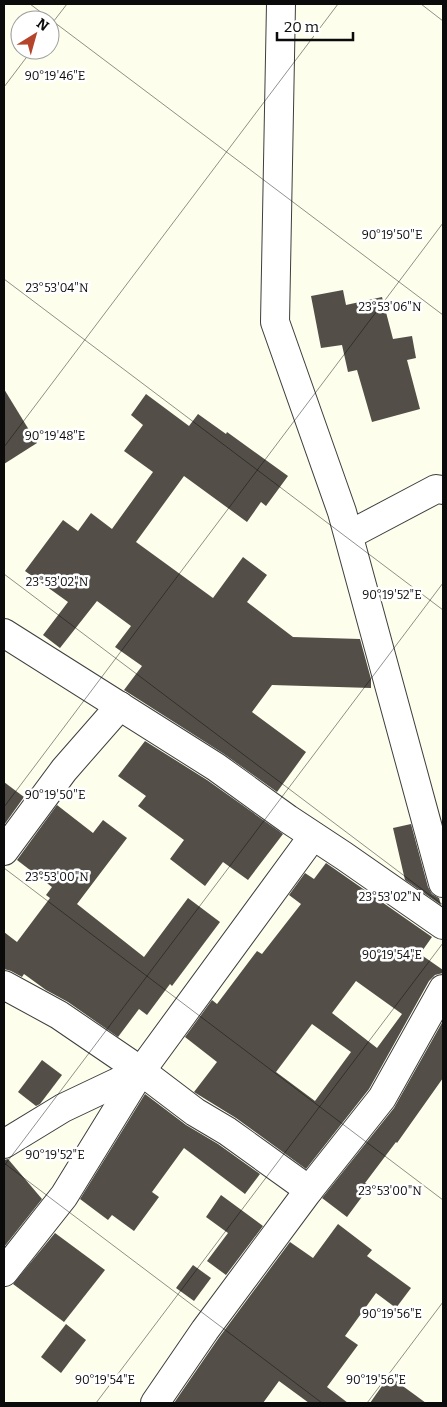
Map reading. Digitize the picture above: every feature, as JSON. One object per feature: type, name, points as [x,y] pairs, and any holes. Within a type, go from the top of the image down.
[{"type":"street","points":[[281,4],[275,322],[349,535],[443,883]]},
{"type":"street","points":[[349,535],[436,489],[443,490]]},
{"type":"street","points":[[4,633],[216,767],[443,925]]},
{"type":"street","points":[[4,851],[64,770],[120,706]]},
{"type":"street","points":[[4,1272],[64,1196],[141,1071],[313,836]]},
{"type":"street","points":[[4,984],[59,1015],[309,1190]]},
{"type":"street","points":[[156,1403],[204,1330],[309,1190],[382,1098],[443,989]]},
{"type":"street","points":[[4,1144],[63,1108],[141,1071]]},
{"type":"building","points":[[343,290],[346,305],[382,297],[393,339],[412,336],[416,358],[407,360],[420,409],[372,422],[357,370],[348,372],[342,345],[321,348],[311,296]]},
{"type":"building","points":[[4,389],[37,443],[4,464]]},
{"type":"building","points":[[146,394],[189,426],[198,414],[226,434],[227,432],[288,476],[266,506],[261,502],[247,522],[184,476],[136,542],[213,598],[243,557],[267,575],[247,602],[293,637],[360,639],[371,679],[371,688],[272,685],[252,712],[306,752],[277,792],[224,754],[124,690],[142,666],[115,647],[131,626],[97,601],[60,648],[43,635],[68,602],[25,571],[63,520],[78,531],[91,513],[112,529],[153,472],[124,451],[143,425],[131,415]]},
{"type":"building","points":[[145,741],[207,780],[283,834],[248,880],[223,862],[205,886],[170,859],[184,840],[138,806],[146,796],[118,776]]},
{"type":"building","points":[[4,782],[24,797],[4,825]]},
{"type":"building","points":[[57,805],[93,833],[103,820],[127,838],[77,904],[144,957],[188,898],[220,922],[172,986],[170,984],[147,1015],[139,1009],[118,1037],[24,974],[22,977],[4,969],[4,932],[17,942],[50,898],[46,895],[52,887],[17,860]]},
{"type":"building","points":[[411,824],[428,887],[432,894],[439,898],[441,905],[405,880],[393,828]]},
{"type":"building","points":[[326,863],[432,937],[420,954],[443,970],[443,973],[435,975],[429,981],[369,1089],[306,1169],[236,1118],[194,1092],[217,1062],[185,1037],[212,1000],[217,1004],[257,951],[262,954],[301,904],[289,895],[305,873],[314,879]],"holes":[[[356,981],[402,1014],[377,1048],[332,1013]],[[312,1024],[351,1052],[315,1101],[276,1072]]]},
{"type":"building","points":[[443,1021],[443,1078],[397,1143],[365,1183],[370,1186],[347,1217],[322,1198],[394,1108]]},
{"type":"building","points":[[42,1060],[62,1075],[40,1104],[36,1106],[18,1092]]},
{"type":"building","points":[[145,1094],[186,1125],[218,1144],[260,1174],[245,1194],[184,1148],[152,1192],[159,1197],[134,1231],[112,1215],[108,1220],[80,1199]]},
{"type":"building","points":[[8,1159],[42,1199],[4,1247],[4,1160]]},
{"type":"building","points":[[221,1195],[263,1226],[226,1275],[207,1261],[228,1233],[206,1217]]},
{"type":"building","points":[[338,1224],[372,1250],[367,1256],[411,1288],[396,1308],[376,1293],[345,1336],[358,1345],[327,1387],[348,1403],[309,1403],[279,1381],[263,1403],[174,1403],[218,1339],[290,1242],[313,1258]]},
{"type":"building","points":[[55,1233],[105,1270],[64,1322],[13,1284]]},
{"type":"building","points":[[193,1265],[211,1278],[194,1301],[176,1288]]},
{"type":"building","points":[[66,1324],[86,1340],[61,1373],[41,1357]]},
{"type":"building","points":[[389,1376],[426,1403],[370,1403]]}]
